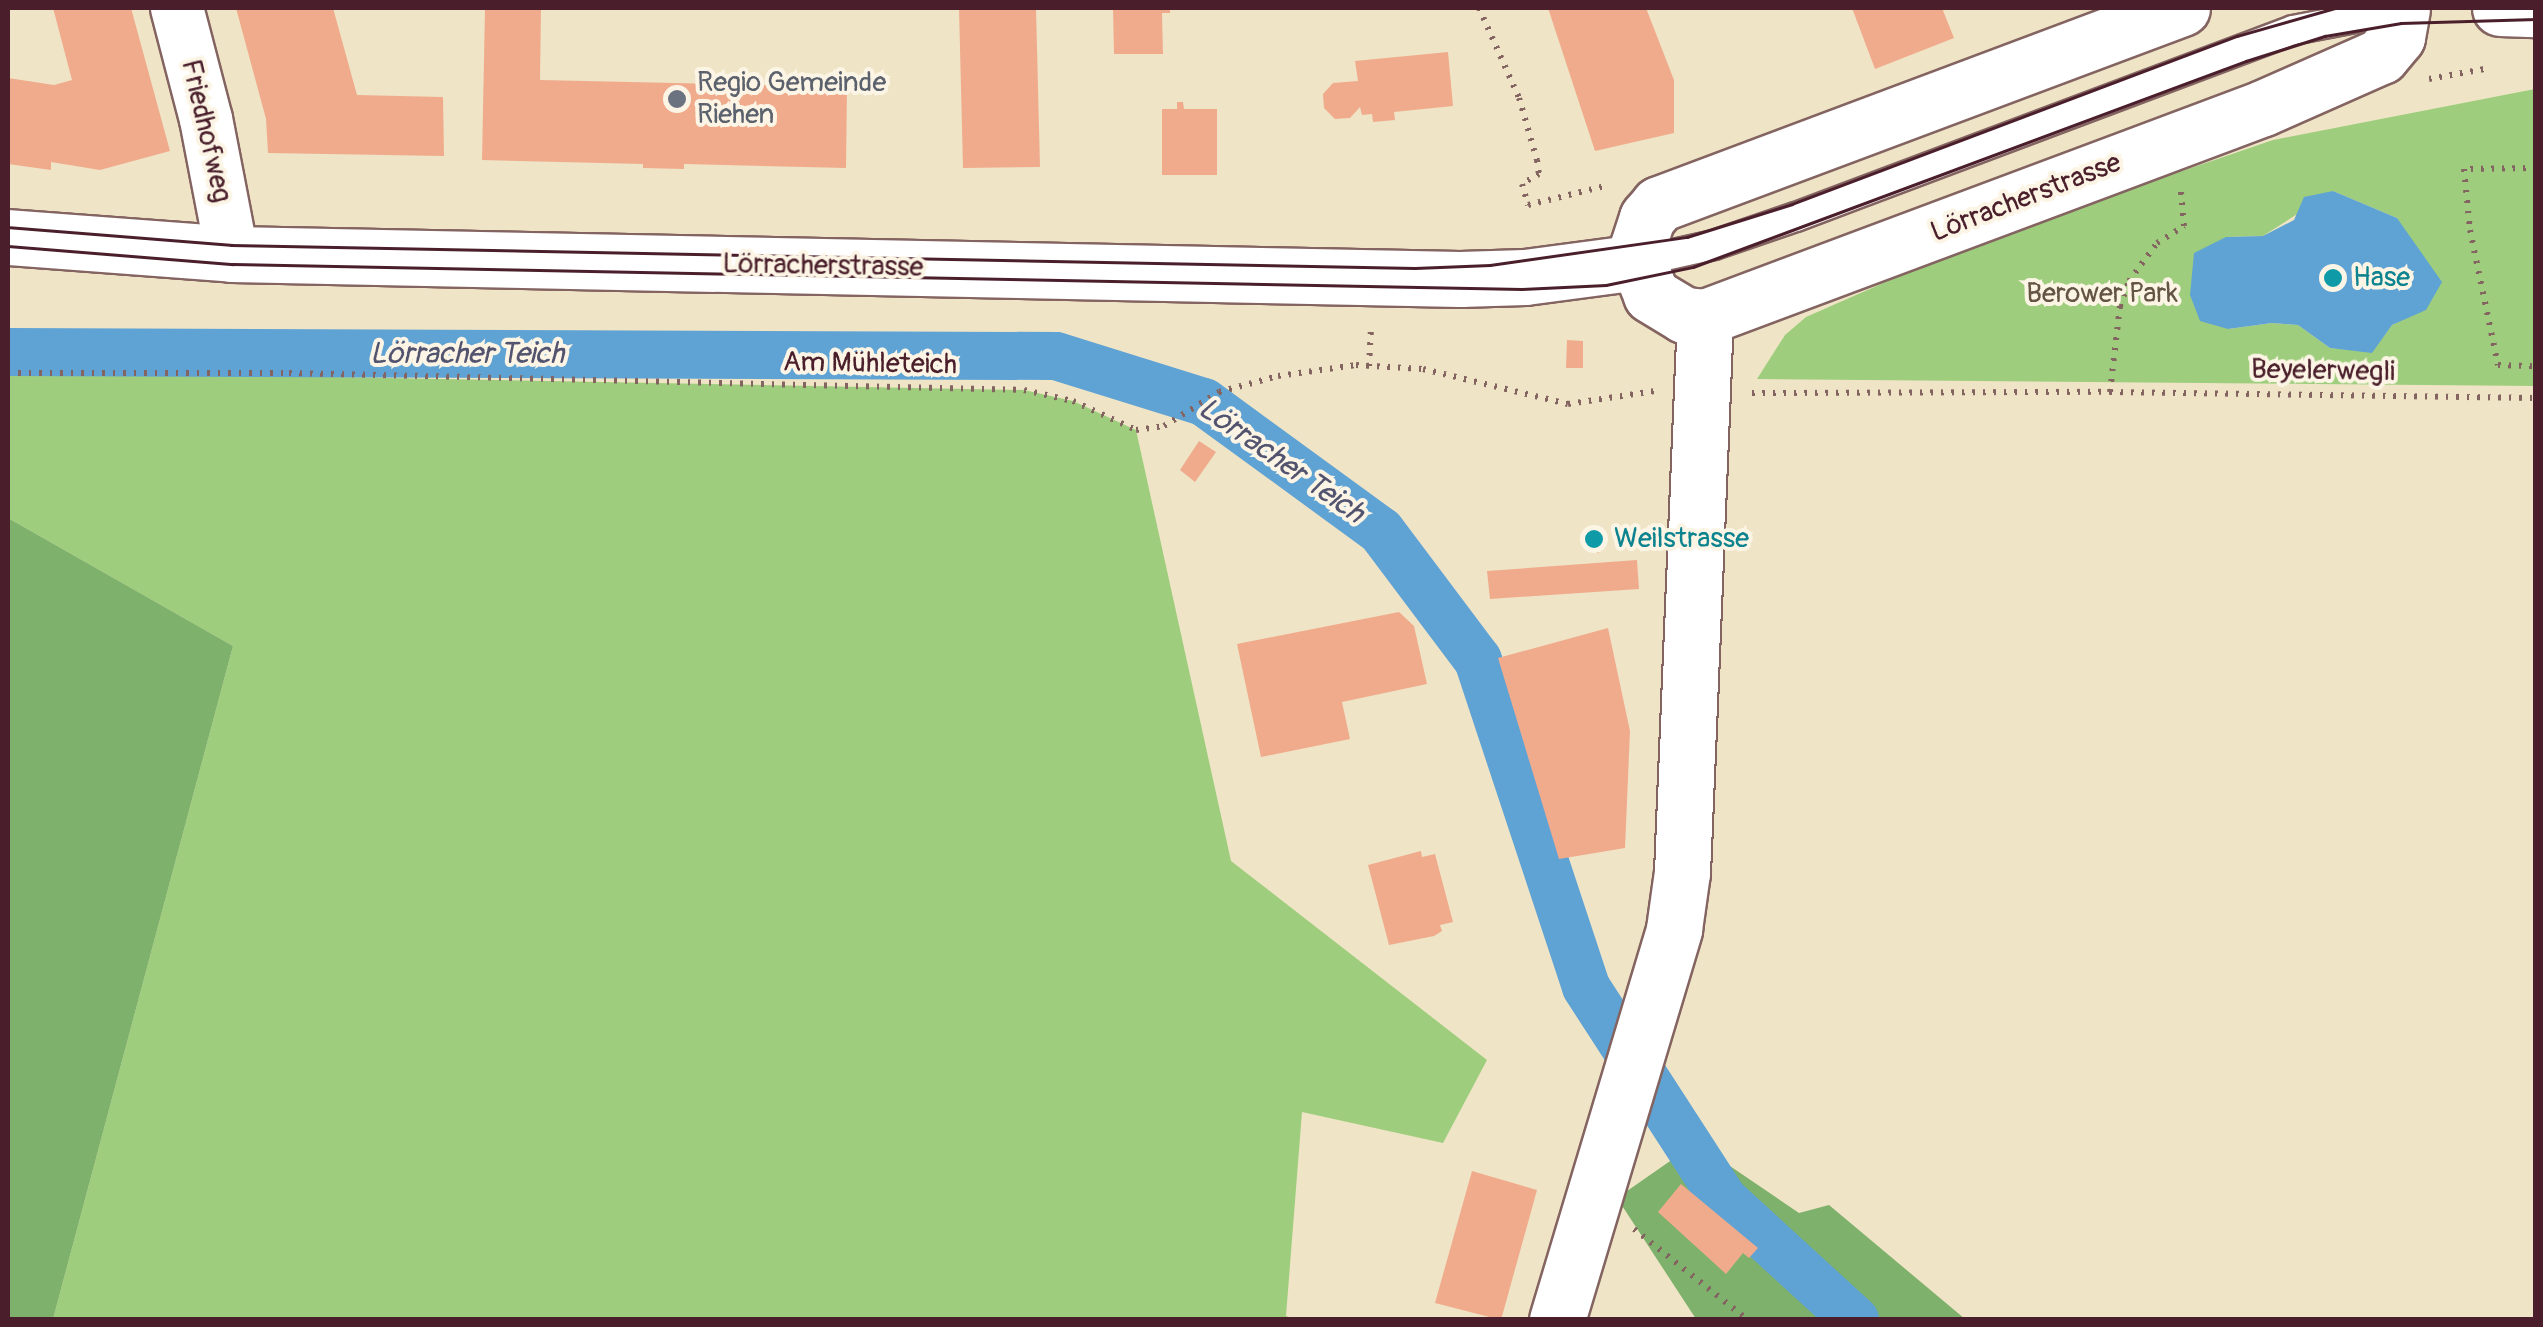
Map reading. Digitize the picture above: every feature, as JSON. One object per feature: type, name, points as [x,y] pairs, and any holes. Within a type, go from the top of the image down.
[{"type":"main road","points":[[1557,1320],[1674,928],[1682,872],[1705,390],[1705,317],[1666,308],[1651,295],[1638,262],[1640,236],[1659,204],[2182,8]]},
{"type":"main road","name":"Lörracherstrasse","points":[[1705,317],[2345,75],[2381,56],[2414,8]]},
{"type":"main road","points":[[2500,8],[2536,10]]},
{"type":"main road","name":"Lörracherstrasse","points":[[8,237],[232,254],[1460,279],[1525,277],[1638,262]]},
{"type":"street","name":"Friedhofweg","points":[[176,8],[206,119],[232,254]]},
{"type":"lane","points":[[1638,262],[1714,246],[1796,217],[2293,30],[2414,8]]},
{"type":"path","points":[[1479,8],[1519,98],[1537,160],[1539,174],[1522,184],[1528,206]]},
{"type":"path","points":[[2536,168],[2464,168],[2470,230],[2498,365],[2536,366]]},
{"type":"path","points":[[2110,392],[2118,358],[2120,306],[2129,281],[2157,243],[2184,226],[2180,179]]},
{"type":"path","name":"Am Mühleteich","points":[[8,373],[289,373],[1024,390],[1073,401],[1136,430],[1164,426],[1219,392],[1278,376],[1356,365],[1423,369],[1568,404],[1634,391],[1705,390]]},
{"type":"path","name":"Beyelerwegli","points":[[1705,390],[1758,394],[2110,392],[2536,398]]},
{"type":"path","points":[[1600,1173],[1748,1320]]},
{"type":"green space","name":"Berower Park","points":[[2535,89],[2535,386],[1757,379],[1785,335],[1806,317],[1897,277],[2121,192],[2273,140]],"holes":[[[2333,191],[2397,218],[2426,309],[2392,325],[2372,352],[2330,348],[2298,325],[2272,323],[2228,329],[2226,237],[2263,236]]]},
{"type":"green space","points":[[8,373],[1024,390],[1073,401],[1136,430],[1231,861],[1487,1060],[1443,1143],[1302,1112],[1286,1316],[1294,1319],[53,1319],[233,646],[8,518]]},
{"type":"green space","points":[[8,518],[233,646],[53,1319],[8,1319]]},
{"type":"green space","points":[[1696,1143],[1799,1213],[1829,1205],[1965,1319],[1696,1319],[1617,1198]]},
{"type":"water","points":[[2333,191],[2397,218],[2442,282],[2426,310],[2392,325],[2372,353],[2330,348],[2298,325],[2272,323],[2228,329],[2200,321],[2190,295],[2194,253],[2226,237],[2263,236],[2294,220],[2304,197]]},
{"type":"building","points":[[53,8],[131,8],[170,151],[100,170],[51,162],[51,170],[8,164],[8,78],[54,85],[72,80]]},
{"type":"building","points":[[236,8],[333,8],[357,95],[443,97],[444,156],[268,153],[266,119]]},
{"type":"building","points":[[485,8],[541,8],[540,80],[847,87],[846,168],[684,164],[684,169],[643,168],[643,164],[482,160]]},
{"type":"building","points":[[959,8],[1036,8],[1040,167],[963,168]]},
{"type":"building","points":[[1113,8],[1170,8],[1170,13],[1162,13],[1163,54],[1114,54]]},
{"type":"building","points":[[1548,8],[1646,8],[1674,80],[1674,133],[1595,151]]},
{"type":"building","points":[[1852,8],[1942,8],[1954,38],[1875,69]]},
{"type":"building","points":[[1448,52],[1453,106],[1394,112],[1395,120],[1373,122],[1372,114],[1362,115],[1360,107],[1350,118],[1335,119],[1324,108],[1323,94],[1333,83],[1358,81],[1355,61]]},
{"type":"building","points":[[1177,102],[1183,102],[1184,109],[1217,109],[1217,175],[1162,175],[1162,109],[1177,109]]},
{"type":"building","points":[[1567,340],[1583,341],[1583,368],[1566,368]]},
{"type":"building","points":[[1199,441],[1216,452],[1195,482],[1180,470]]},
{"type":"building","name":"Weilstrasse","points":[[1590,526],[1599,527],[1599,553],[1589,552]]},
{"type":"building","points":[[1637,560],[1639,589],[1490,599],[1487,571]]},
{"type":"building","points":[[1399,612],[1414,626],[1427,684],[1342,702],[1350,739],[1261,757],[1237,644]]},
{"type":"building","points":[[1608,628],[1630,731],[1625,848],[1559,859],[1498,658]]},
{"type":"building","points":[[1421,851],[1422,857],[1435,854],[1453,922],[1440,925],[1442,931],[1434,936],[1389,945],[1368,865]]},
{"type":"building","points":[[1472,1171],[1537,1190],[1501,1320],[1435,1303]]},
{"type":"building","points":[[1681,1184],[1758,1248],[1749,1258],[1743,1253],[1726,1274],[1658,1212]]},
{"type":"waterway","name":"Lörracher Teich","points":[[8,352],[1056,356],[1204,402],[1381,531],[1478,660],[1586,987],[1724,1200],[1855,1320]]},
{"type":"tram line","points":[[8,227],[231,245],[1415,268],[1490,265],[1687,237],[1792,204],[2237,36],[2335,8]]},
{"type":"tram line","points":[[8,246],[233,264],[1522,289],[1606,285],[1693,267],[2246,61],[2325,36],[2401,23],[2536,19]]},
{"type":"place","name":"Regio Gemeinde Riehen","points":[[677,99]]},
{"type":"place","name":"Hase","points":[[2333,278]]},
{"type":"place","name":"Weilstrasse","points":[[1594,539]]}]
